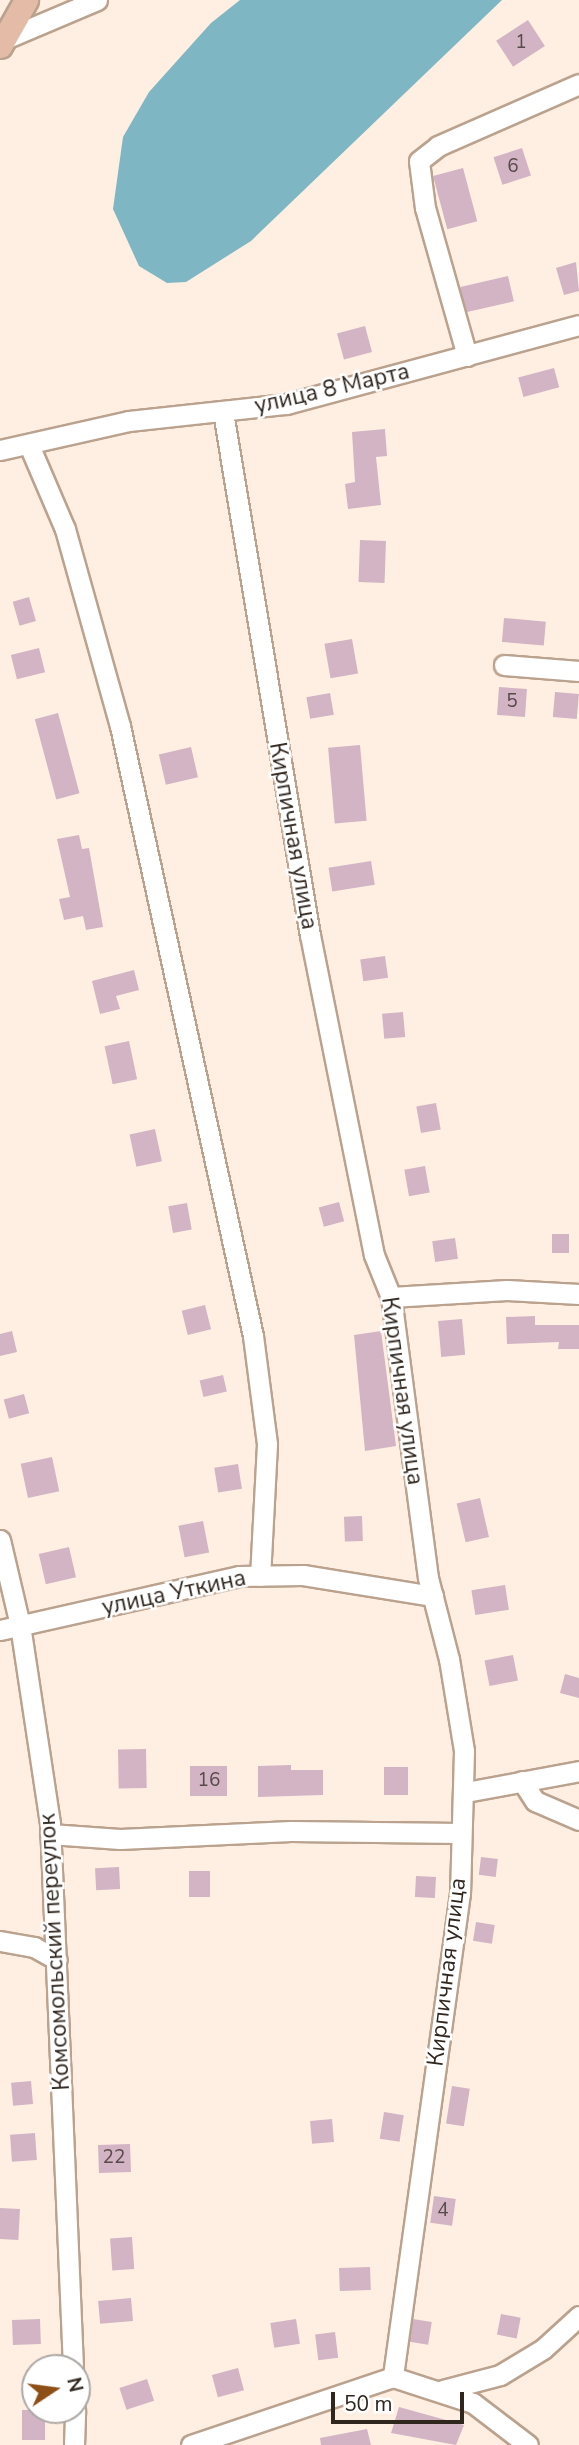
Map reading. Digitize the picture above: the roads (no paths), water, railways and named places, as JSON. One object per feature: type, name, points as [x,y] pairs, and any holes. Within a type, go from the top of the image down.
[{"type":"main road","points":[[2,43],[26,0]]},
{"type":"street","points":[[2,43],[97,0]]},
{"type":"street","points":[[467,356],[425,208],[419,161],[438,146],[579,84]]},
{"type":"street","name":"улица 8 Марта","points":[[0,450],[129,421],[286,404],[579,324]]},
{"type":"street","name":"Кирпичная улица","points":[[223,412],[310,935],[374,1255],[391,1297],[433,1596],[449,1659],[466,1792],[460,1833],[460,1893],[393,2377]]},
{"type":"street","points":[[29,444],[65,529],[120,726],[253,1335],[267,1444],[260,1576]]},
{"type":"street","points":[[504,665],[579,671]]},
{"type":"street","points":[[391,1297],[507,1290],[579,1294]]},
{"type":"street","name":"Комсомольский переулок","points":[[0,1541],[20,1625],[50,1834],[72,2354]]},
{"type":"street","name":"улица Уткина","points":[[0,1630],[181,1588],[260,1576],[357,1581],[433,1596]]},
{"type":"street","points":[[466,1792],[579,1771]]},
{"type":"street","points":[[522,1781],[535,1801],[579,1820]]},
{"type":"street","points":[[50,1834],[145,1839],[291,1831],[460,1833]]},
{"type":"street","points":[[0,1941],[34,1947],[57,1960]]},
{"type":"street","points":[[443,2390],[500,2375],[543,2350],[579,2316]]},
{"type":"street","points":[[191,2445],[393,2377],[443,2390],[473,2403],[528,2445]]},
{"type":"street","points":[[74,2445],[75,2424]]},
{"type":"water","points":[[240,0],[502,0],[251,241],[186,282],[167,283],[139,266],[113,209],[123,137],[149,92],[211,23]]}]
